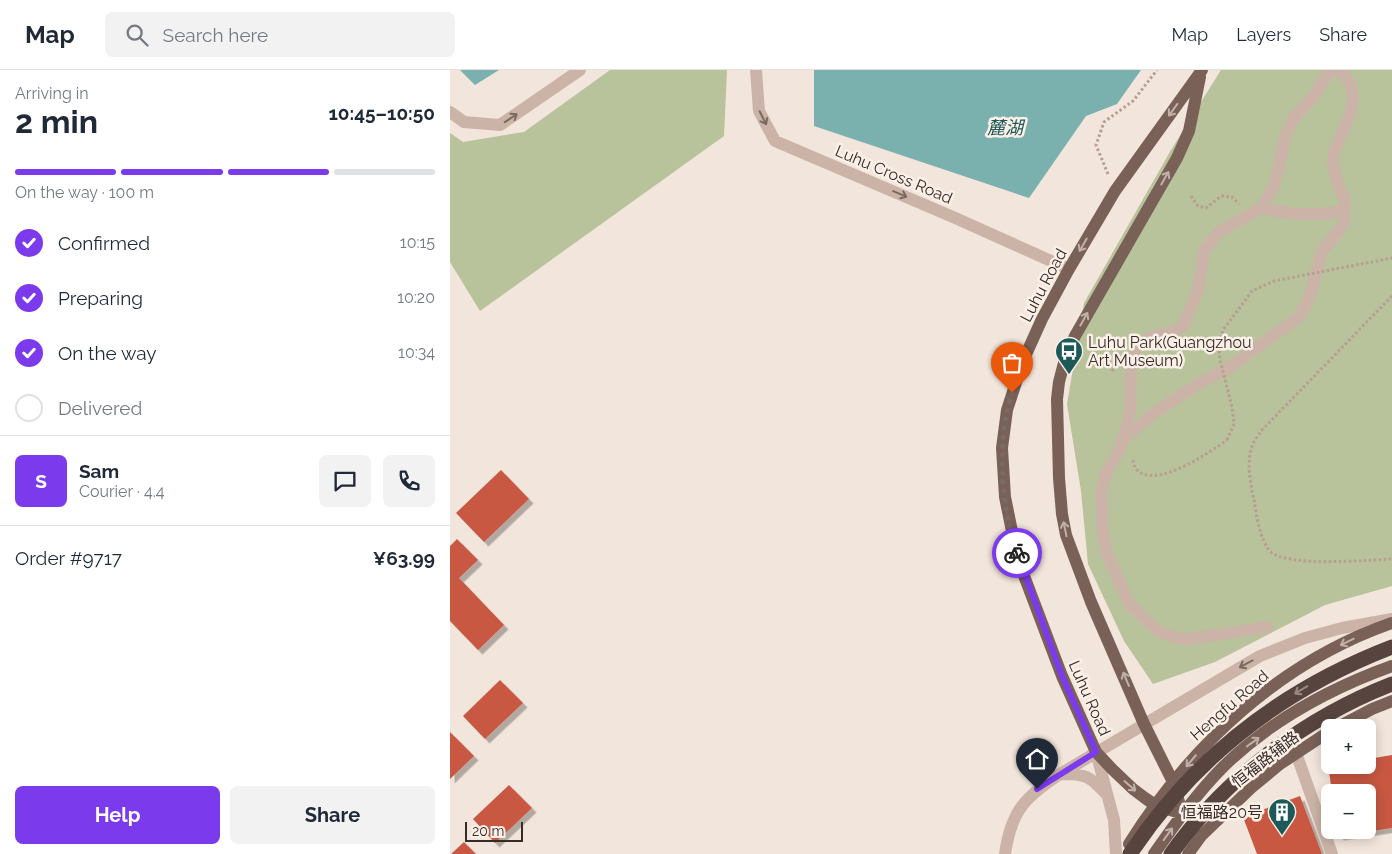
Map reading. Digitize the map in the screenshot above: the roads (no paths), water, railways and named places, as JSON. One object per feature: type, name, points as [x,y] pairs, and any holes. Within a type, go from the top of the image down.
[{"type":"highway","points":[[1130,854],[1192,776],[1223,746],[1251,723],[1278,704],[1332,673],[1392,647]]},
{"type":"highway","points":[[1171,854],[1206,811],[1238,780],[1274,750],[1336,709],[1392,684]]},
{"type":"highway","points":[[1314,722],[1392,695]]},
{"type":"main road","name":"Luhu Road","points":[[1182,814],[1155,805],[1133,789],[1096,752],[1062,676],[1023,573],[1015,546],[1005,497],[1002,448],[1007,410],[1024,361],[1042,319],[1115,191],[1202,70]]},
{"type":"main road","name":"Luhu Road","points":[[1182,814],[1173,782],[1144,724],[1091,602],[1066,535],[1059,478],[1057,399],[1061,374],[1075,336],[1177,158],[1189,131],[1202,70]]},
{"type":"main road","name":"Hengfu Road","points":[[1123,854],[1155,805],[1173,782],[1203,748],[1258,696],[1289,675],[1347,642],[1392,623]]},
{"type":"main road","points":[[1154,854],[1182,814],[1222,768],[1243,750],[1287,717],[1354,681],[1392,666]]},
{"type":"main road","points":[[1353,719],[1372,709],[1392,702]]},
{"type":"main road","name":"恒福路辅路","points":[[1188,854],[1201,836],[1252,788],[1280,764],[1321,737]]},
{"type":"street","points":[[450,112],[464,122],[500,125],[580,70]]},
{"type":"street","name":"Luhu Cross Road","points":[[756,70],[759,111],[775,141],[1069,269]]},
{"type":"street","points":[[1267,627],[1190,638],[1176,638],[1158,631],[1130,605],[1106,554],[1101,492],[1106,473],[1119,451],[1130,411],[1132,362],[1137,348],[1143,341],[1155,336],[1171,334],[1183,326],[1198,290],[1204,251],[1219,232],[1261,208],[1272,188],[1279,166],[1284,137],[1294,117],[1313,97],[1330,70]]},
{"type":"street","points":[[1122,440],[1154,413],[1200,383],[1227,369],[1300,316],[1310,296],[1322,251],[1343,225],[1345,200],[1338,185],[1333,165],[1334,152],[1350,114],[1353,97],[1351,86],[1344,75],[1336,70]]},
{"type":"street","points":[[1261,208],[1284,213],[1321,215],[1344,211]]},
{"type":"street","points":[[1005,854],[1014,818],[1024,802],[1037,789],[1096,752],[1238,668],[1281,647],[1342,628],[1392,619]]},
{"type":"street","points":[[1096,752],[1114,820],[1116,854]]},
{"type":"street","points":[[1296,754],[1332,854]]},
{"type":"street","points":[[1060,774],[1082,774],[1096,784],[1109,798]]},
{"type":"water","points":[[460,70],[499,70],[475,85]]},
{"type":"water","name":"麓湖","points":[[814,70],[1141,70],[1117,104],[1086,116],[1029,198],[814,126]]},
{"type":"place","name":"Luhu Park(Guangzhou Art Museum)","points":[[1069,375]]},
{"type":"place","name":"恒福路20号","points":[[1282,836]]}]
